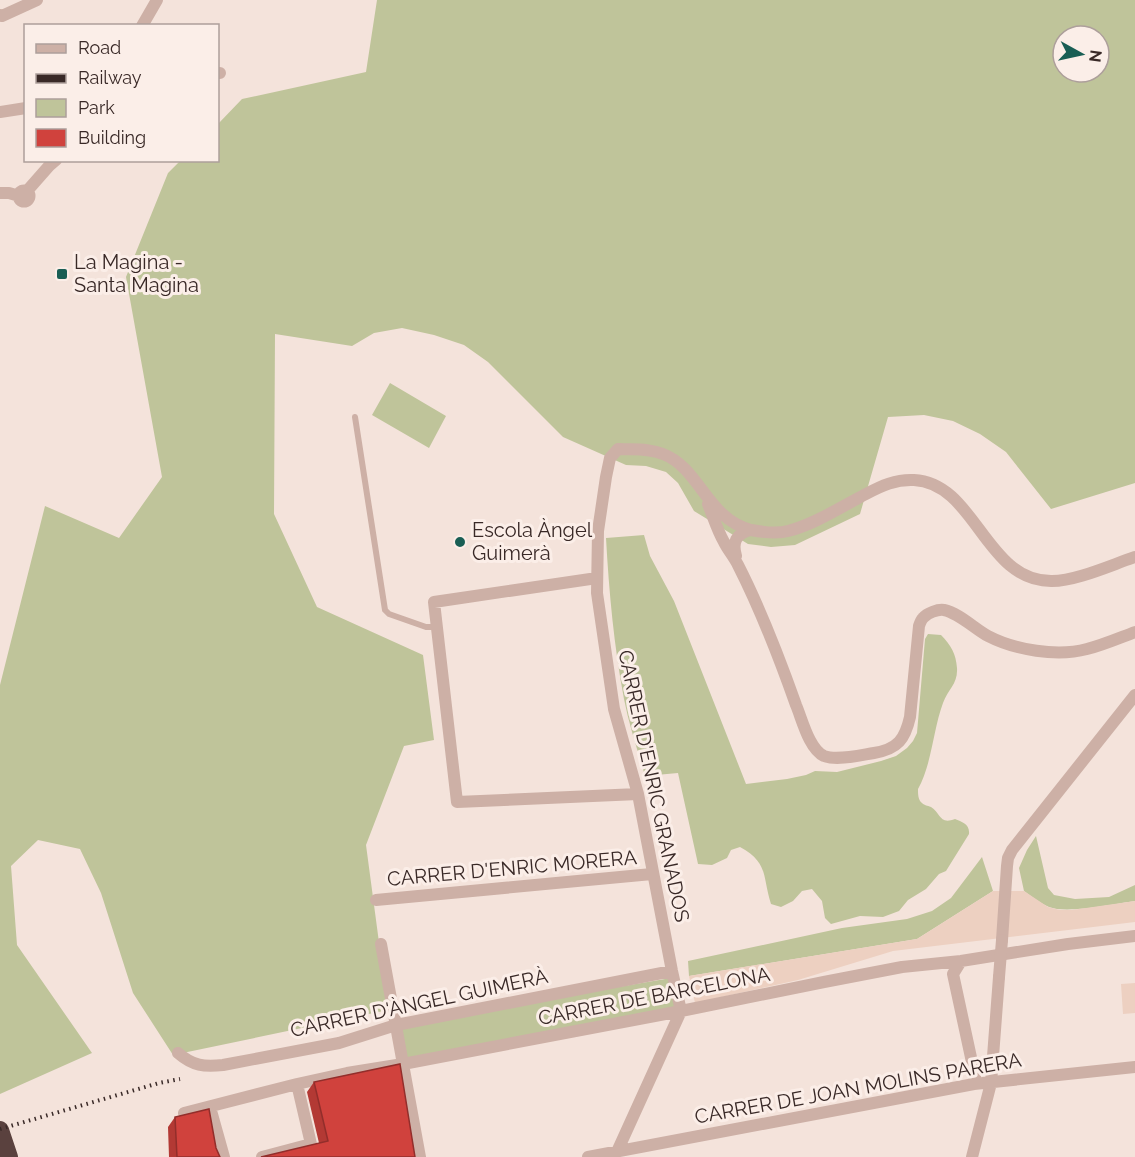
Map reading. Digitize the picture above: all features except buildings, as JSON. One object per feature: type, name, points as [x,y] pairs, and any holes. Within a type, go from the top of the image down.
[{"type":"highway","points":[[0,1130],[9,1157]]},
{"type":"street","points":[[0,15],[37,0]]},
{"type":"street","points":[[143,24],[157,0]]},
{"type":"street","points":[[0,112],[24,108]]},
{"type":"street","points":[[0,193],[23,194],[54,162]]},
{"type":"street","name":"CARRER D'ENRIC GRANADOS","points":[[681,1011],[652,874],[638,794],[614,709],[597,593],[598,531],[610,458],[618,449],[649,450],[664,454],[679,463],[693,477],[720,512],[750,530]]},
{"type":"street","points":[[737,563],[733,544],[739,534],[750,530],[787,531],[830,513],[882,485],[913,480],[932,485],[953,497],[1011,567],[1030,577],[1059,581],[1135,557]]},
{"type":"street","points":[[704,494],[724,541],[773,639],[807,733],[815,747],[824,756],[837,758],[879,752],[901,741],[910,717],[919,626],[923,617],[931,613],[942,610],[952,613],[1001,642],[1033,650],[1065,652],[1087,650],[1135,632]]},
{"type":"street","points":[[597,578],[434,602],[457,802],[638,794]]},
{"type":"street","points":[[972,1157],[991,1083],[1008,858],[1135,695]]},
{"type":"street","name":"CARRER D'ENRIC MORERA","points":[[376,900],[652,874]]},
{"type":"street","name":"CARRER DE BARCELONA","points":[[184,1113],[347,1073],[902,967],[961,962],[1135,936]]},
{"type":"street","points":[[381,944],[420,1157]]},
{"type":"street","points":[[961,962],[954,974],[975,1076],[974,1084]]},
{"type":"street","name":"CARRER D'ÀNGEL GUIMERÀ","points":[[178,1053],[188,1061],[211,1067],[339,1043],[396,1025],[672,971]]},
{"type":"street","points":[[616,1154],[681,1011]]},
{"type":"street","name":"CARRER DE JOAN MOLINS PARERA","points":[[588,1157],[616,1154],[974,1084],[1135,1067]]},
{"type":"street","points":[[262,1157],[311,1144],[297,1084]]},
{"type":"street","points":[[210,1107],[224,1157]]},
{"type":"lane","points":[[355,417],[385,610],[389,614],[426,627],[437,627]]},
{"type":"green space","points":[[377,0],[1135,0],[1135,483],[1051,509],[1006,452],[980,434],[953,421],[924,415],[888,417],[860,514],[795,545],[771,547],[748,544],[694,511],[678,483],[666,472],[646,466],[626,465],[563,437],[488,362],[464,345],[402,328],[374,333],[352,346],[275,334],[274,514],[317,607],[423,655],[434,740],[404,746],[366,845],[388,1010],[173,1055],[133,993],[101,893],[80,849],[38,840],[11,866],[17,945],[92,1053],[0,1094],[0,685],[45,506],[119,538],[162,477],[126,277],[168,173],[179,162],[219,162],[219,123],[242,99],[366,72]]},
{"type":"green space","points":[[390,383],[446,416],[429,448],[372,415]]},
{"type":"green space","points":[[644,535],[650,556],[674,601],[746,784],[787,779],[815,771],[837,772],[896,756],[907,748],[917,733],[925,639],[928,634],[941,635],[950,646],[954,654],[957,674],[943,703],[918,795],[924,805],[934,809],[943,819],[955,819],[965,824],[969,834],[946,871],[939,874],[926,889],[908,900],[899,911],[883,917],[860,916],[831,924],[825,918],[822,901],[812,889],[802,891],[793,901],[781,907],[771,904],[760,865],[740,847],[731,850],[727,858],[712,865],[698,864],[678,773],[645,776],[628,718],[620,679],[612,619],[606,538]]},
{"type":"green space","points":[[1036,836],[1048,888],[1054,895],[1075,899],[1109,897],[1135,885],[1135,901],[1091,908],[1057,909],[1036,900],[1024,891],[1019,868]]},
{"type":"green space","points":[[982,857],[993,891],[917,939],[689,976],[688,961],[842,928],[907,919],[932,911],[951,898]]},
{"type":"green space","points":[[671,978],[678,1009],[403,1064],[396,1025]]},
{"type":"shaded area","points":[[993,891],[1024,891],[1048,907],[1060,910],[1135,901],[1135,922],[893,951],[798,980],[695,1003],[689,976],[917,939]]},
{"type":"shaded area","points":[[1135,983],[1135,1013],[1123,1014],[1121,984]]},
{"type":"railway","points":[[0,1129],[180,1079]]},
{"type":"place","name":"La Magina - Santa Magina","points":[[62,274]]},
{"type":"place","name":"Escola Àngel Guimerà","points":[[460,542]]}]
